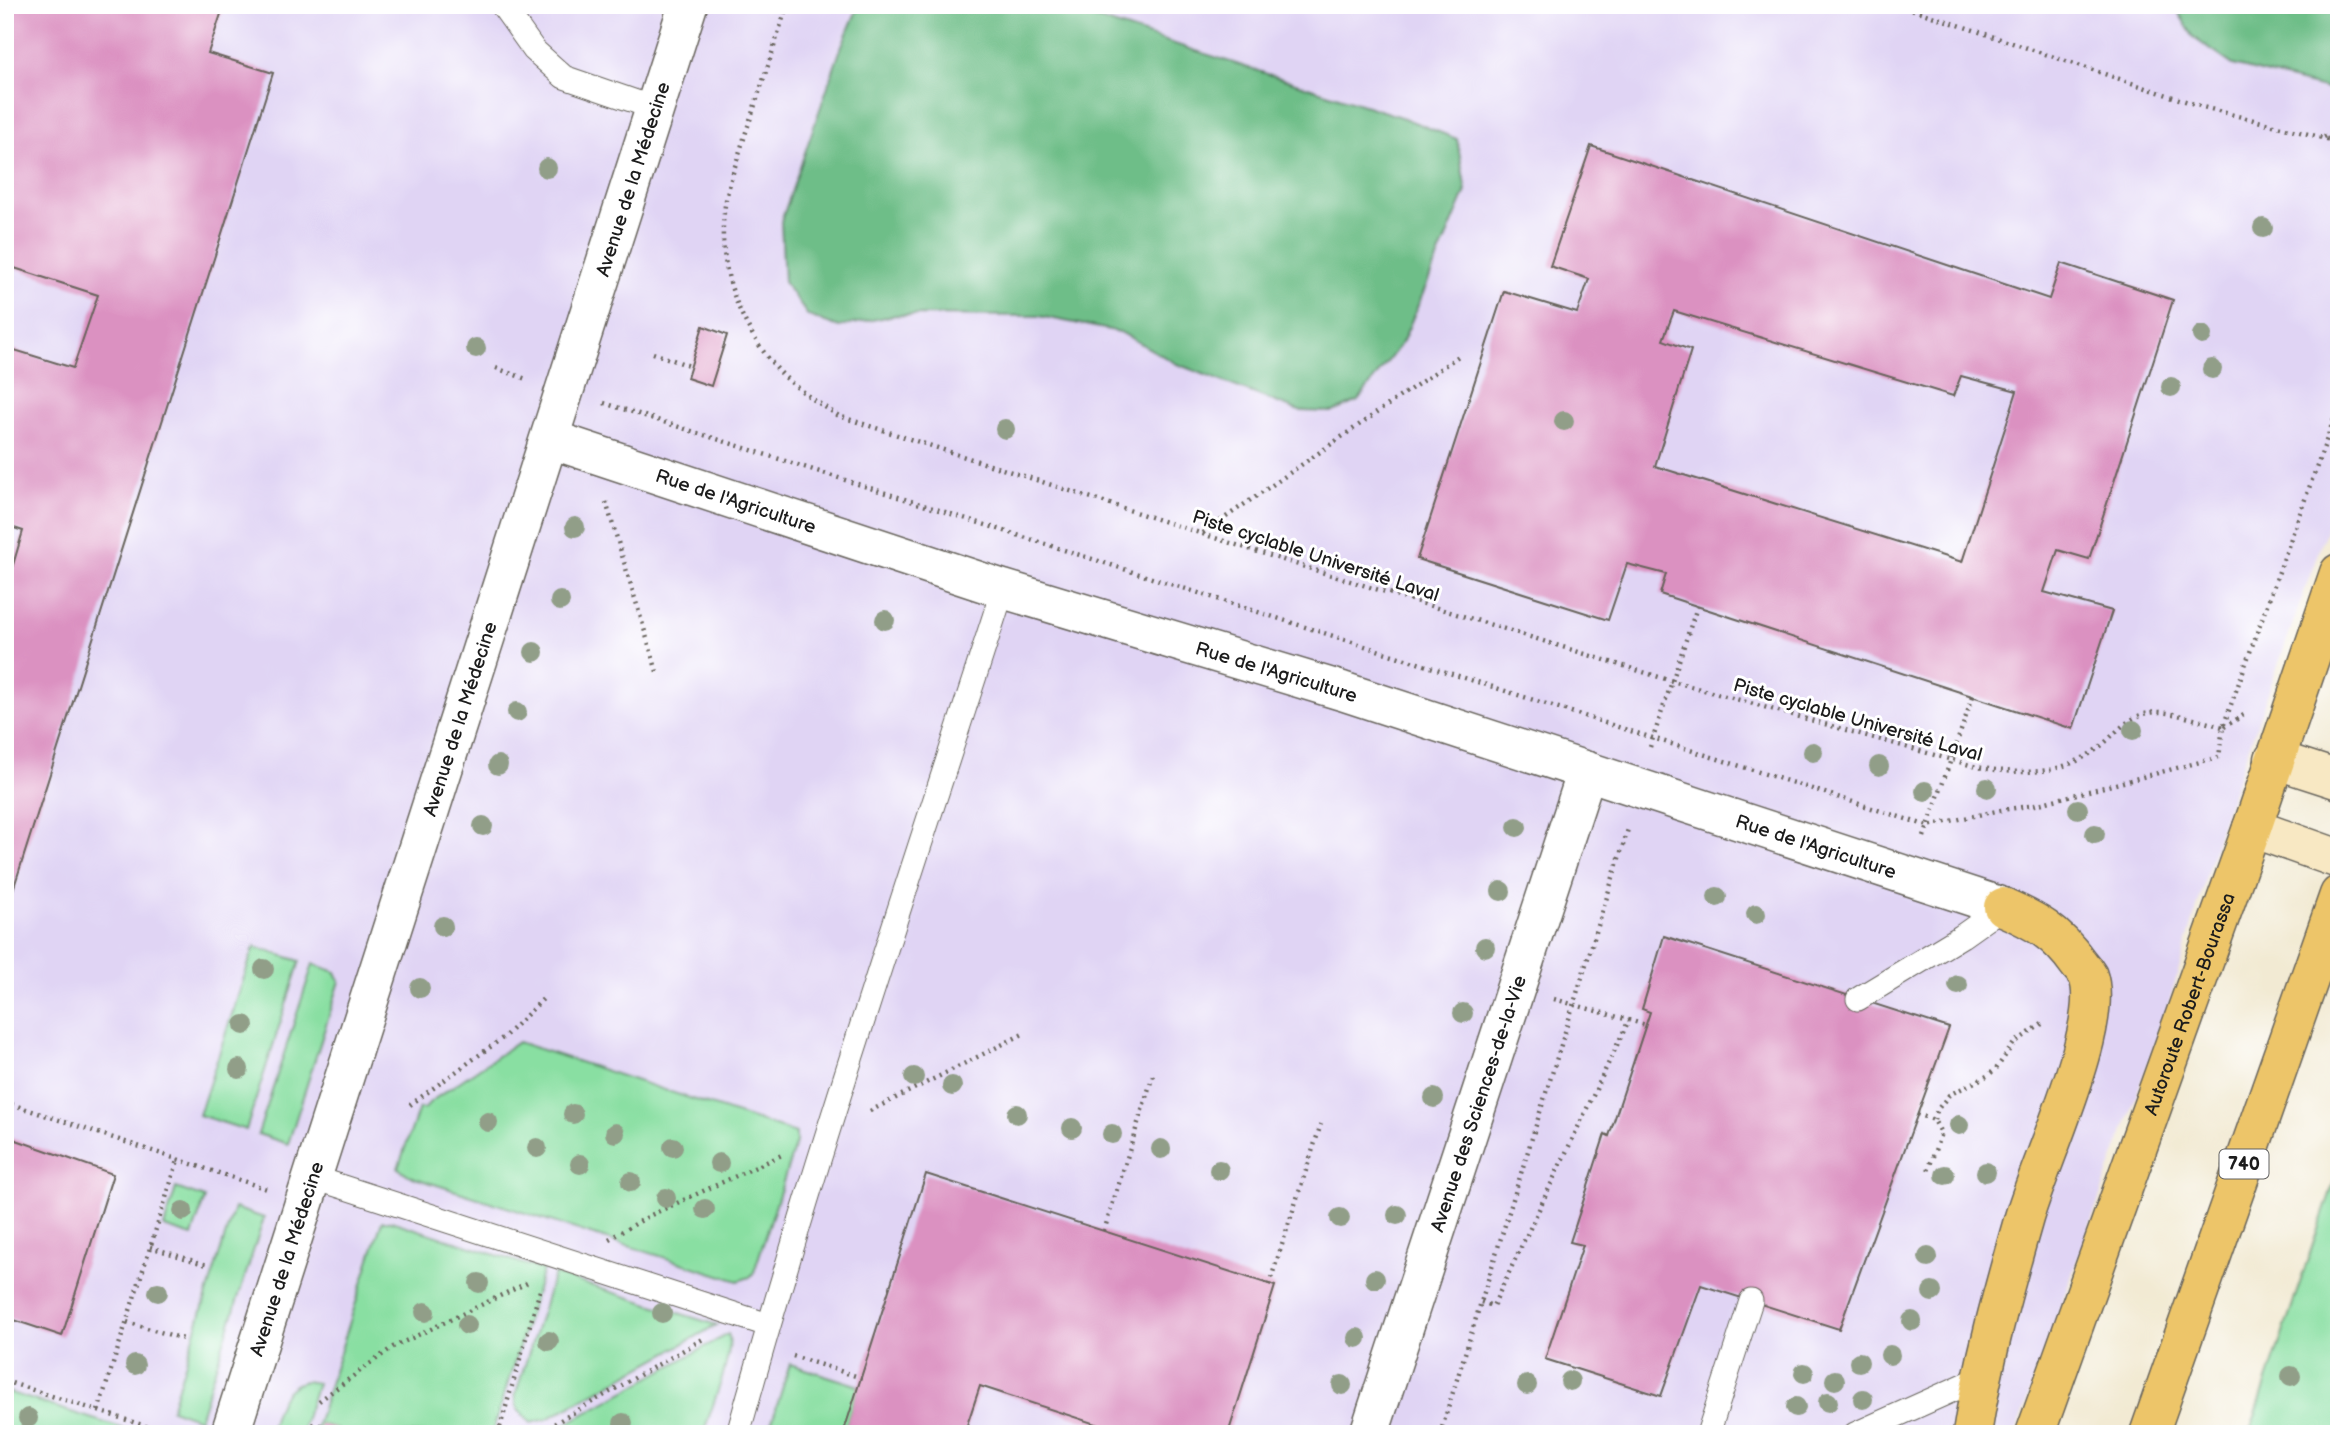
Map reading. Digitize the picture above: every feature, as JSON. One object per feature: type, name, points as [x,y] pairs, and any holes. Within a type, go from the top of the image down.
[{"type":"highway","name":"Autoroute Robert-Bourassa","points":[[2035,1434],[2252,828],[2339,573]]},
{"type":"highway","name":"740","points":[[2149,1434],[2339,895]]},
{"type":"highway","points":[[1972,1434],[1980,1378],[2024,1218],[2084,1047],[2091,1013],[2088,976],[2066,945],[2037,922],[2003,907]]},
{"type":"main road","points":[[2274,759],[2339,780]]},
{"type":"main road","points":[[2252,828],[2339,859]]},
{"type":"street","name":"Avenue de la Médecine","points":[[230,1434],[688,5]]},
{"type":"street","name":"Rue de l'Agriculture","points":[[550,439],[1003,589],[1342,691],[2003,907]]},
{"type":"street","name":"Avenue des Sciences-de-la-Vie","points":[[1369,1434],[1587,771]]},
{"type":"lane","points":[[502,5],[534,50],[564,77],[654,108]]},
{"type":"lane","points":[[738,1434],[765,1335],[1003,589]]},
{"type":"lane","points":[[1858,999],[1962,936],[2003,907]]},
{"type":"lane","points":[[312,1177],[556,1262],[742,1317],[765,1335]]},
{"type":"lane","points":[[1707,1434],[1751,1301]]},
{"type":"lane","points":[[1855,1434],[1980,1378]]},
{"type":"path","name":"Piste cyclable Université Laval","points":[[787,5],[728,190],[723,225],[724,257],[731,288],[744,321],[760,347],[780,373],[809,397],[839,416],[1202,534],[1672,681],[1950,760],[2013,774],[2054,769],[2077,762],[2134,717],[2157,712],[2223,727]]},
{"type":"path","points":[[1899,5],[2203,107],[2339,142]]},
{"type":"path","points":[[2323,137],[2339,130]]},
{"type":"path","points":[[653,353],[690,366]]},
{"type":"path","points":[[1202,534],[1460,355]]},
{"type":"path","points":[[496,368],[530,380]]},
{"type":"path","points":[[600,401],[1928,826],[2035,805],[2220,757],[2223,727],[2339,405]]},
{"type":"path","points":[[606,502],[657,675]]},
{"type":"path","points":[[1648,758],[1652,737],[1697,607]]},
{"type":"path","points":[[1910,877],[1973,696]]},
{"type":"path","points":[[1440,1434],[1630,823]]},
{"type":"path","points":[[410,1105],[504,1037],[546,996]]},
{"type":"path","points":[[1934,1121],[1937,1110],[1949,1095],[1987,1076],[2023,1035],[2090,1000]]},
{"type":"path","points":[[1591,1009],[1646,1025]]},
{"type":"path","points":[[1481,1302],[1493,1306],[1629,1020]]},
{"type":"path","points":[[319,1401],[393,1348],[556,1262],[760,1166],[1025,1032]]},
{"type":"path","points":[[1104,1231],[1154,1072]]},
{"type":"path","points":[[5,1102],[237,1179]]},
{"type":"path","points":[[1917,1114],[1934,1121],[1941,1133],[1927,1174]]},
{"type":"path","points":[[1269,1284],[1321,1124]]},
{"type":"path","points":[[98,1411],[178,1160]]},
{"type":"path","points":[[150,1247],[211,1266]]},
{"type":"path","points":[[498,1434],[556,1262]]},
{"type":"path","points":[[536,1434],[742,1317]]},
{"type":"path","points":[[127,1322],[187,1340]]},
{"type":"path","points":[[765,1335],[862,1378]]},
{"type":"path","points":[[5,1381],[178,1434]]},
{"type":"path","points":[[311,1424],[319,1427]]},
{"type":"shaded area","points":[[5,5],[2339,5],[2339,494],[2221,825],[2168,1007],[2015,1434],[5,1434]]},
{"type":"green space","points":[[859,5],[1054,5],[1401,117],[1457,139],[1466,191],[1403,341],[1358,401],[1333,412],[1299,411],[1177,364],[1120,332],[1039,316],[896,315],[839,327],[808,316],[784,282],[781,222],[842,45]]},
{"type":"green space","points":[[2174,5],[2339,5],[2339,92],[2233,65],[2194,38]]},
{"type":"green space","points":[[254,947],[300,961],[246,1130],[199,1115]]},
{"type":"green space","points":[[313,964],[336,972],[340,981],[288,1144],[258,1134]]},
{"type":"green space","points":[[518,1042],[796,1133],[796,1142],[754,1272],[750,1277],[738,1281],[412,1177],[398,1168],[419,1108],[425,1109],[430,1102]]},
{"type":"green space","points":[[2339,1167],[2339,1434],[2249,1434]]},
{"type":"green space","points":[[176,1188],[205,1198],[192,1236],[164,1227]]},
{"type":"green space","points":[[234,1208],[264,1218],[199,1419],[171,1409]]},
{"type":"green space","points":[[382,1221],[391,1221],[543,1270],[492,1434],[350,1434],[321,1424],[317,1434],[314,1434]]},
{"type":"green space","points":[[554,1274],[717,1325],[547,1419],[531,1423],[517,1408],[515,1396]]},
{"type":"green space","points":[[728,1334],[725,1367],[703,1434],[548,1434]]},
{"type":"green space","points":[[790,1364],[859,1386],[843,1434],[768,1434]]},
{"type":"green space","points":[[305,1381],[317,1383],[301,1434],[269,1434],[284,1395],[296,1384]]},
{"type":"green space","points":[[5,1391],[140,1434],[5,1434]]},
{"type":"building","points":[[5,5],[224,5],[208,53],[273,73],[6,912],[5,592],[23,531],[5,525],[5,347],[73,368],[98,295],[5,265]]},
{"type":"building","points":[[1591,146],[2049,299],[2061,263],[2173,300],[2089,559],[2058,550],[2044,592],[2112,611],[2073,729],[1660,594],[1666,574],[1627,564],[1608,620],[1417,559],[1504,291],[1577,313],[1589,279],[1550,266]],"holes":[[[1674,311],[1953,396],[1961,376],[2017,391],[1962,562],[1655,466],[1691,350],[1663,340]]]},
{"type":"building","points":[[703,326],[727,335],[711,386],[687,378]]},
{"type":"building","points":[[1664,936],[1949,1028],[1839,1329],[1701,1285],[1661,1396],[1545,1359],[1583,1245],[1570,1242],[1605,1134],[1609,1136],[1650,1012],[1642,1009]]},
{"type":"building","points":[[5,1136],[113,1174],[62,1336],[5,1317]]},
{"type":"building","points":[[926,1174],[1275,1286],[1228,1434],[1112,1434],[1114,1430],[980,1386],[964,1434],[843,1434]]},
{"type":"building","points":[[320,1424],[348,1433],[348,1434],[317,1434]]}]
